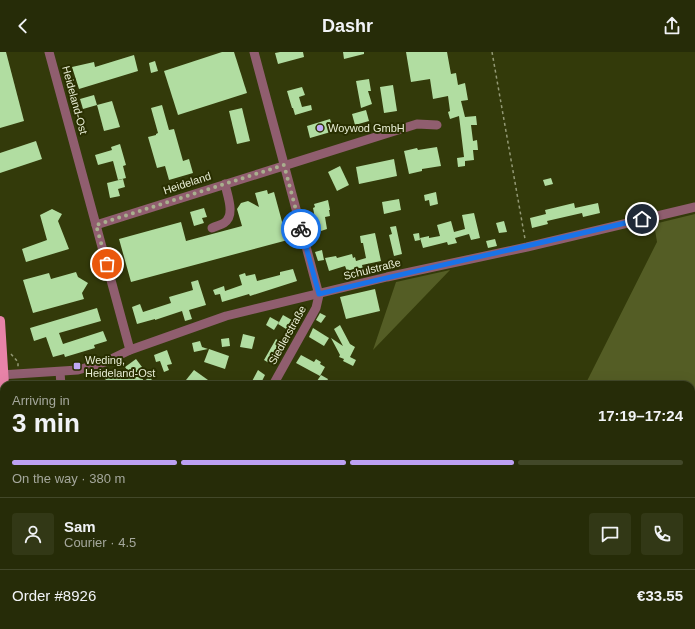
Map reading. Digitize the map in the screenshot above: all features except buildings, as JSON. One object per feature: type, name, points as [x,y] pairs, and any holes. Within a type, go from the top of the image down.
[{"type":"main road","points":[[0,321],[3,353],[3,379]]},
{"type":"street","name":"Heideland-Ost","points":[[49,52],[96,225]]},
{"type":"street","points":[[254,52],[319,294]]},
{"type":"street","name":"Heideland","points":[[96,225],[417,124],[437,125]]},
{"type":"street","points":[[212,228],[226,222],[231,210],[224,184]]},
{"type":"street","name":"Schulstraße","points":[[3,379],[17,375],[90,368],[130,350],[226,316],[387,277],[527,247],[695,207]]},
{"type":"street","points":[[96,225],[130,350]]},
{"type":"street","name":"Siedlerstraße","points":[[275,381],[316,308],[319,294]]},
{"type":"street","points":[[60,372],[61,381]]},
{"type":"path","points":[[492,52],[527,247]]},
{"type":"path","points":[[3,353],[10,353],[18,362],[17,375]]},
{"type":"green space","points":[[695,214],[695,381],[587,381],[657,242],[654,224]]},
{"type":"green space","points":[[450,270],[373,350],[396,282]]},
{"type":"way so far","points":[[107,264],[96,225],[284,165],[301,229]]},
{"type":"place","name":"Woywod GmbH","points":[[320,128]]},
{"type":"place","name":"Weding, Heideland-Ost","points":[[77,366]]},
{"type":"route","points":[[301,229],[319,294],[387,277],[527,247],[642,219]]}]
